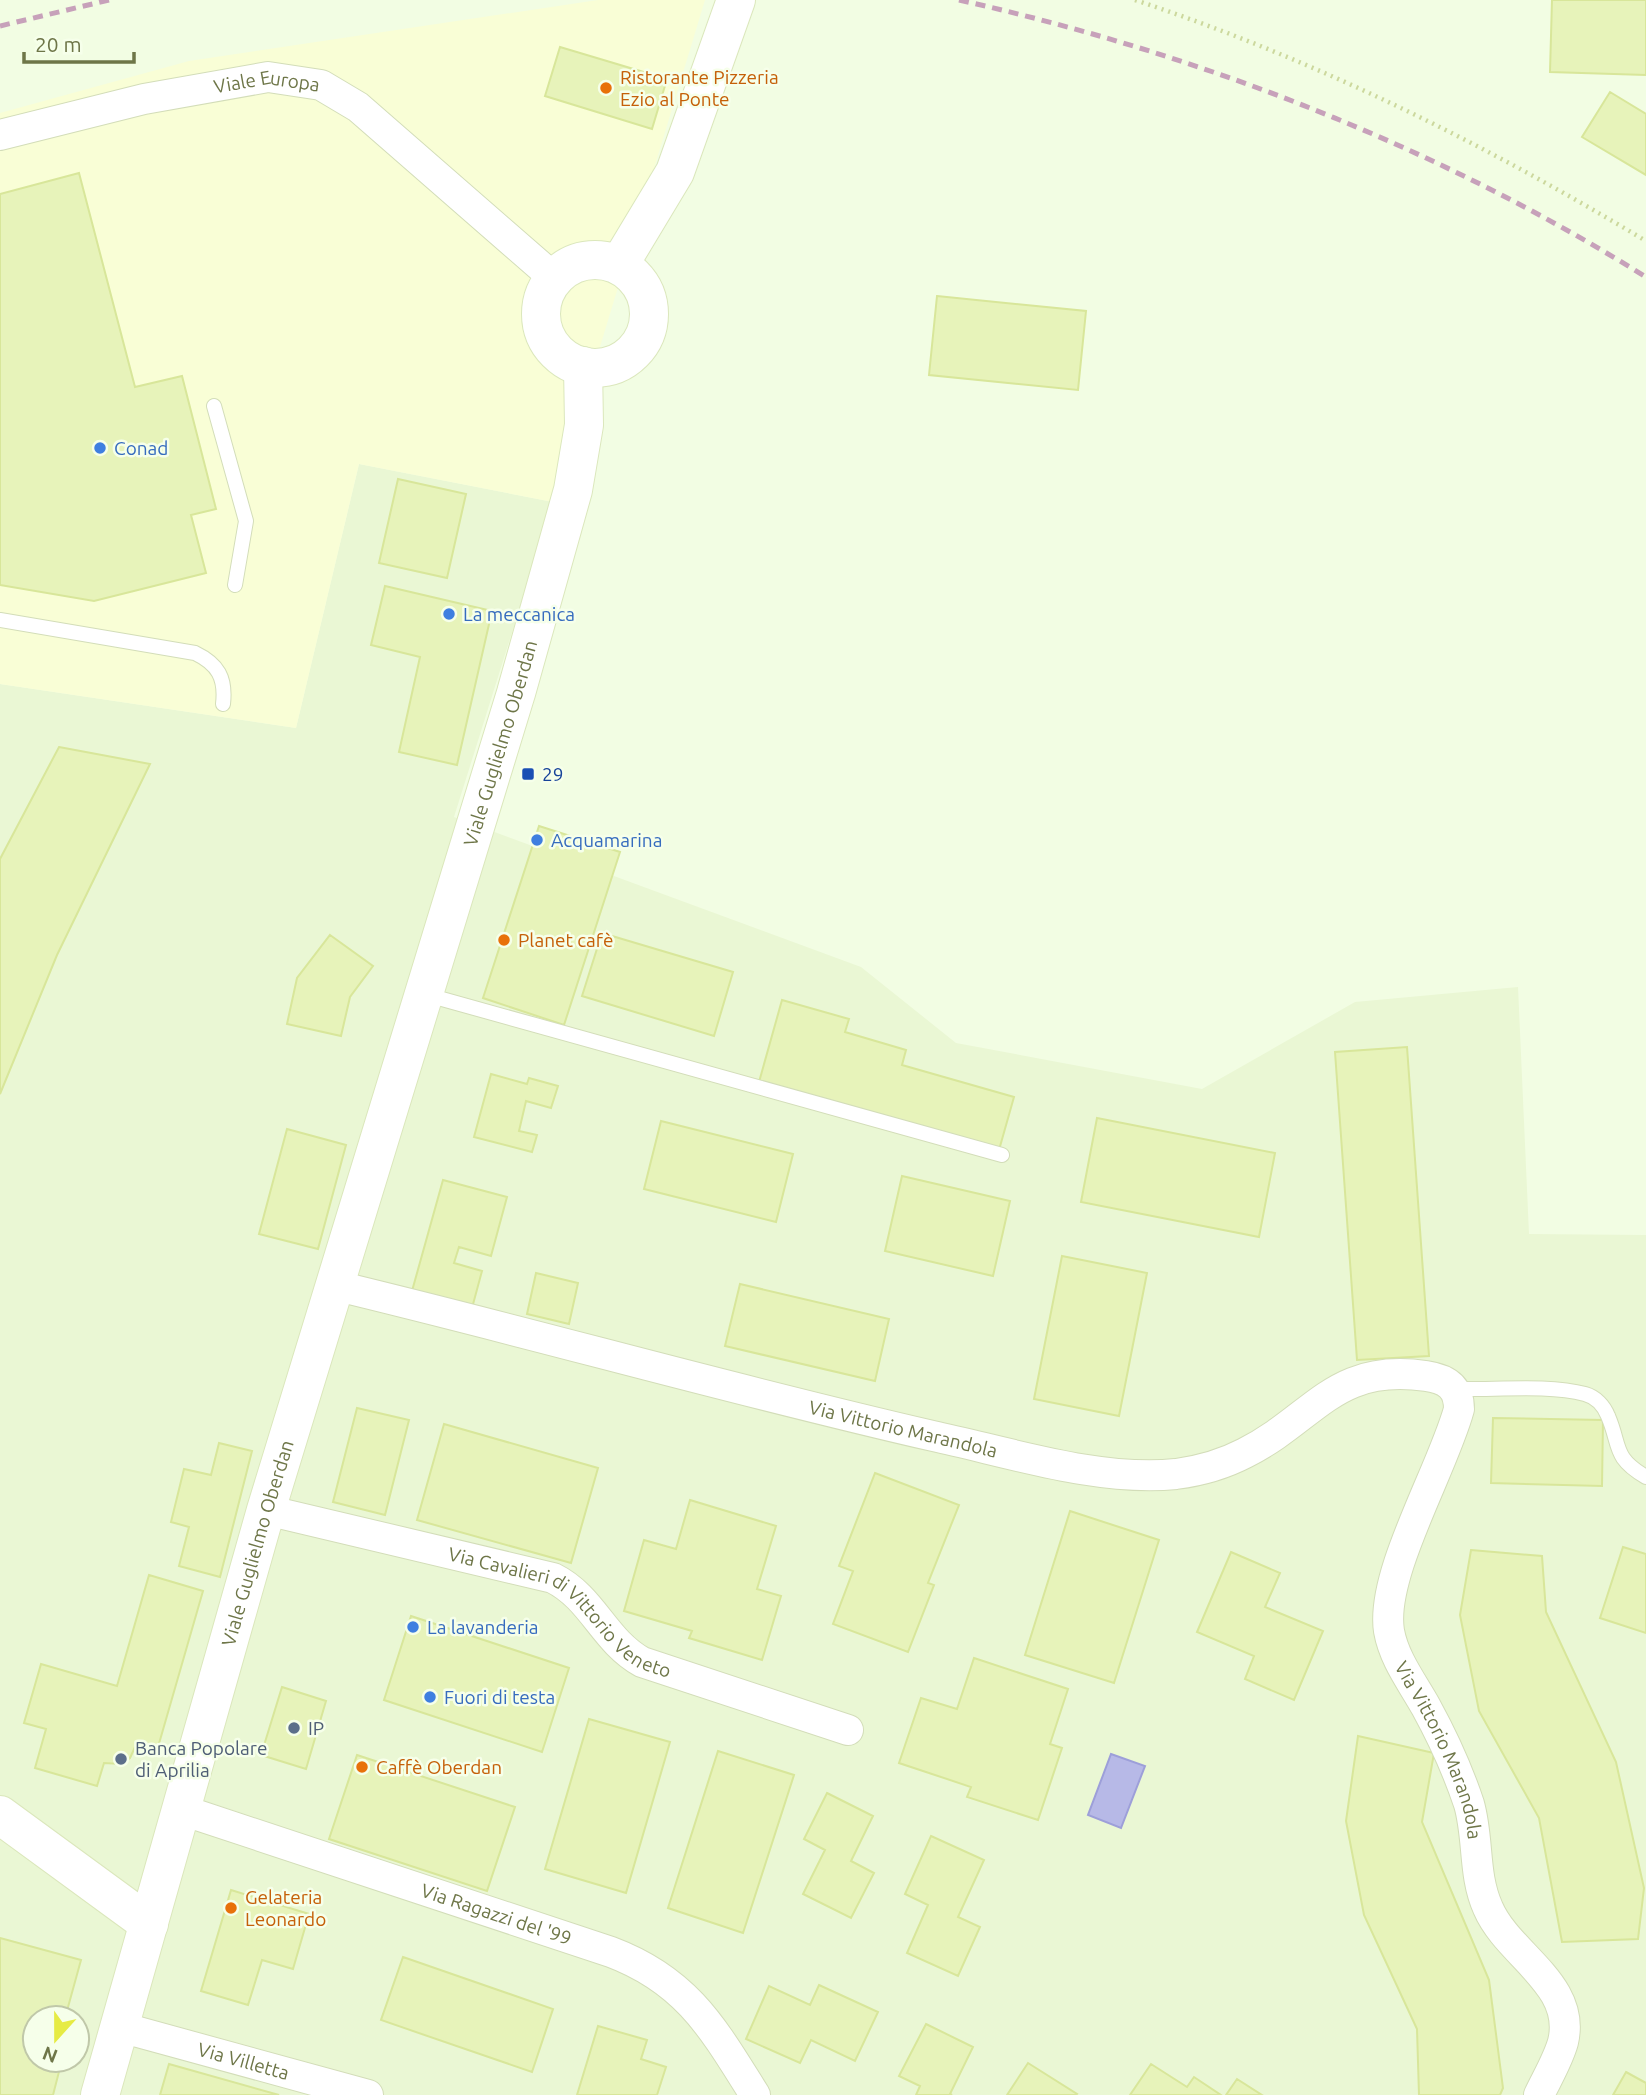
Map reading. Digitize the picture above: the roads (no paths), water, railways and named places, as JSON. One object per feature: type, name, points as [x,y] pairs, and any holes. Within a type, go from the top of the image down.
[{"type":"main road","points":[[619,265],[675,172],[736,0]]},
{"type":"main road","points":[[597,260],[619,265],[638,281],[646,296],[649,313],[647,330],[639,345],[627,358],[611,365],[583,366],[561,357],[550,344],[542,327],[541,310],[545,293],[554,278],[581,261],[597,260]]},
{"type":"main road","name":"Viale Guglielmo Oberdan","points":[[100,2095],[332,1285],[516,693],[573,490],[584,425],[583,366]]},
{"type":"main road","points":[[0,1815],[149,1924]]},
{"type":"street","name":"Viale Europa","points":[[0,135],[144,99],[268,77],[321,85],[358,107],[554,278]]},
{"type":"street","name":"Via Vittorio Marandola","points":[[332,1285],[884,1425],[1077,1466],[1131,1474],[1185,1472],[1239,1456],[1278,1432],[1327,1394],[1370,1375],[1432,1377],[1456,1389],[1459,1399],[1457,1418],[1390,1595],[1389,1630],[1398,1658],[1443,1740],[1464,1791],[1473,1821],[1479,1879],[1492,1917],[1509,1943],[1551,1986],[1562,2008],[1563,2040],[1539,2095]]},
{"type":"street","name":"Via Cavalieri di Vittorio Veneto","points":[[266,1510],[553,1578],[585,1600],[615,1644],[642,1662],[848,1730]]},
{"type":"street","name":"Via Ragazzi del '99","points":[[182,1810],[611,1952],[642,1965],[673,1984],[695,2005],[755,2095]]},
{"type":"street","name":"Via Villetta","points":[[120,2027],[368,2095]]},
{"type":"lane","points":[[214,406],[246,521],[235,585]]},
{"type":"lane","points":[[0,620],[195,653],[210,660],[220,672],[225,688],[223,704]]},
{"type":"lane","points":[[422,994],[1002,1155]]},
{"type":"lane","name":"Via Vittorio Marandola","points":[[1456,1389],[1562,1391],[1594,1398],[1608,1414],[1616,1449],[1630,1466],[1646,1477]]},
{"type":"water","points":[[1111,1754],[1145,1766],[1121,1828],[1088,1815]]},
{"type":"railway","points":[[0,26],[109,0]]},
{"type":"railway","points":[[959,0],[1138,48],[1227,77],[1314,110],[1400,146],[1484,186],[1646,277]]},
{"type":"place","name":"Ristorante Pizzeria Ezio al Ponte","points":[[606,88]]},
{"type":"place","name":"Conad","points":[[100,448]]},
{"type":"place","name":"La meccanica","points":[[449,614]]},
{"type":"place","name":"29","points":[[528,774]]},
{"type":"place","name":"Acquamarina","points":[[537,840]]},
{"type":"place","name":"Planet cafè","points":[[504,940]]},
{"type":"place","name":"La lavanderia","points":[[413,1627]]},
{"type":"place","name":"Fuori di testa","points":[[430,1697]]},
{"type":"place","name":"IP","points":[[294,1728]]},
{"type":"place","name":"Banca Popolare di Aprilia","points":[[121,1759]]},
{"type":"place","name":"Caffè Oberdan","points":[[362,1767]]},
{"type":"place","name":"Gelateria Leonardo","points":[[231,1908]]}]
